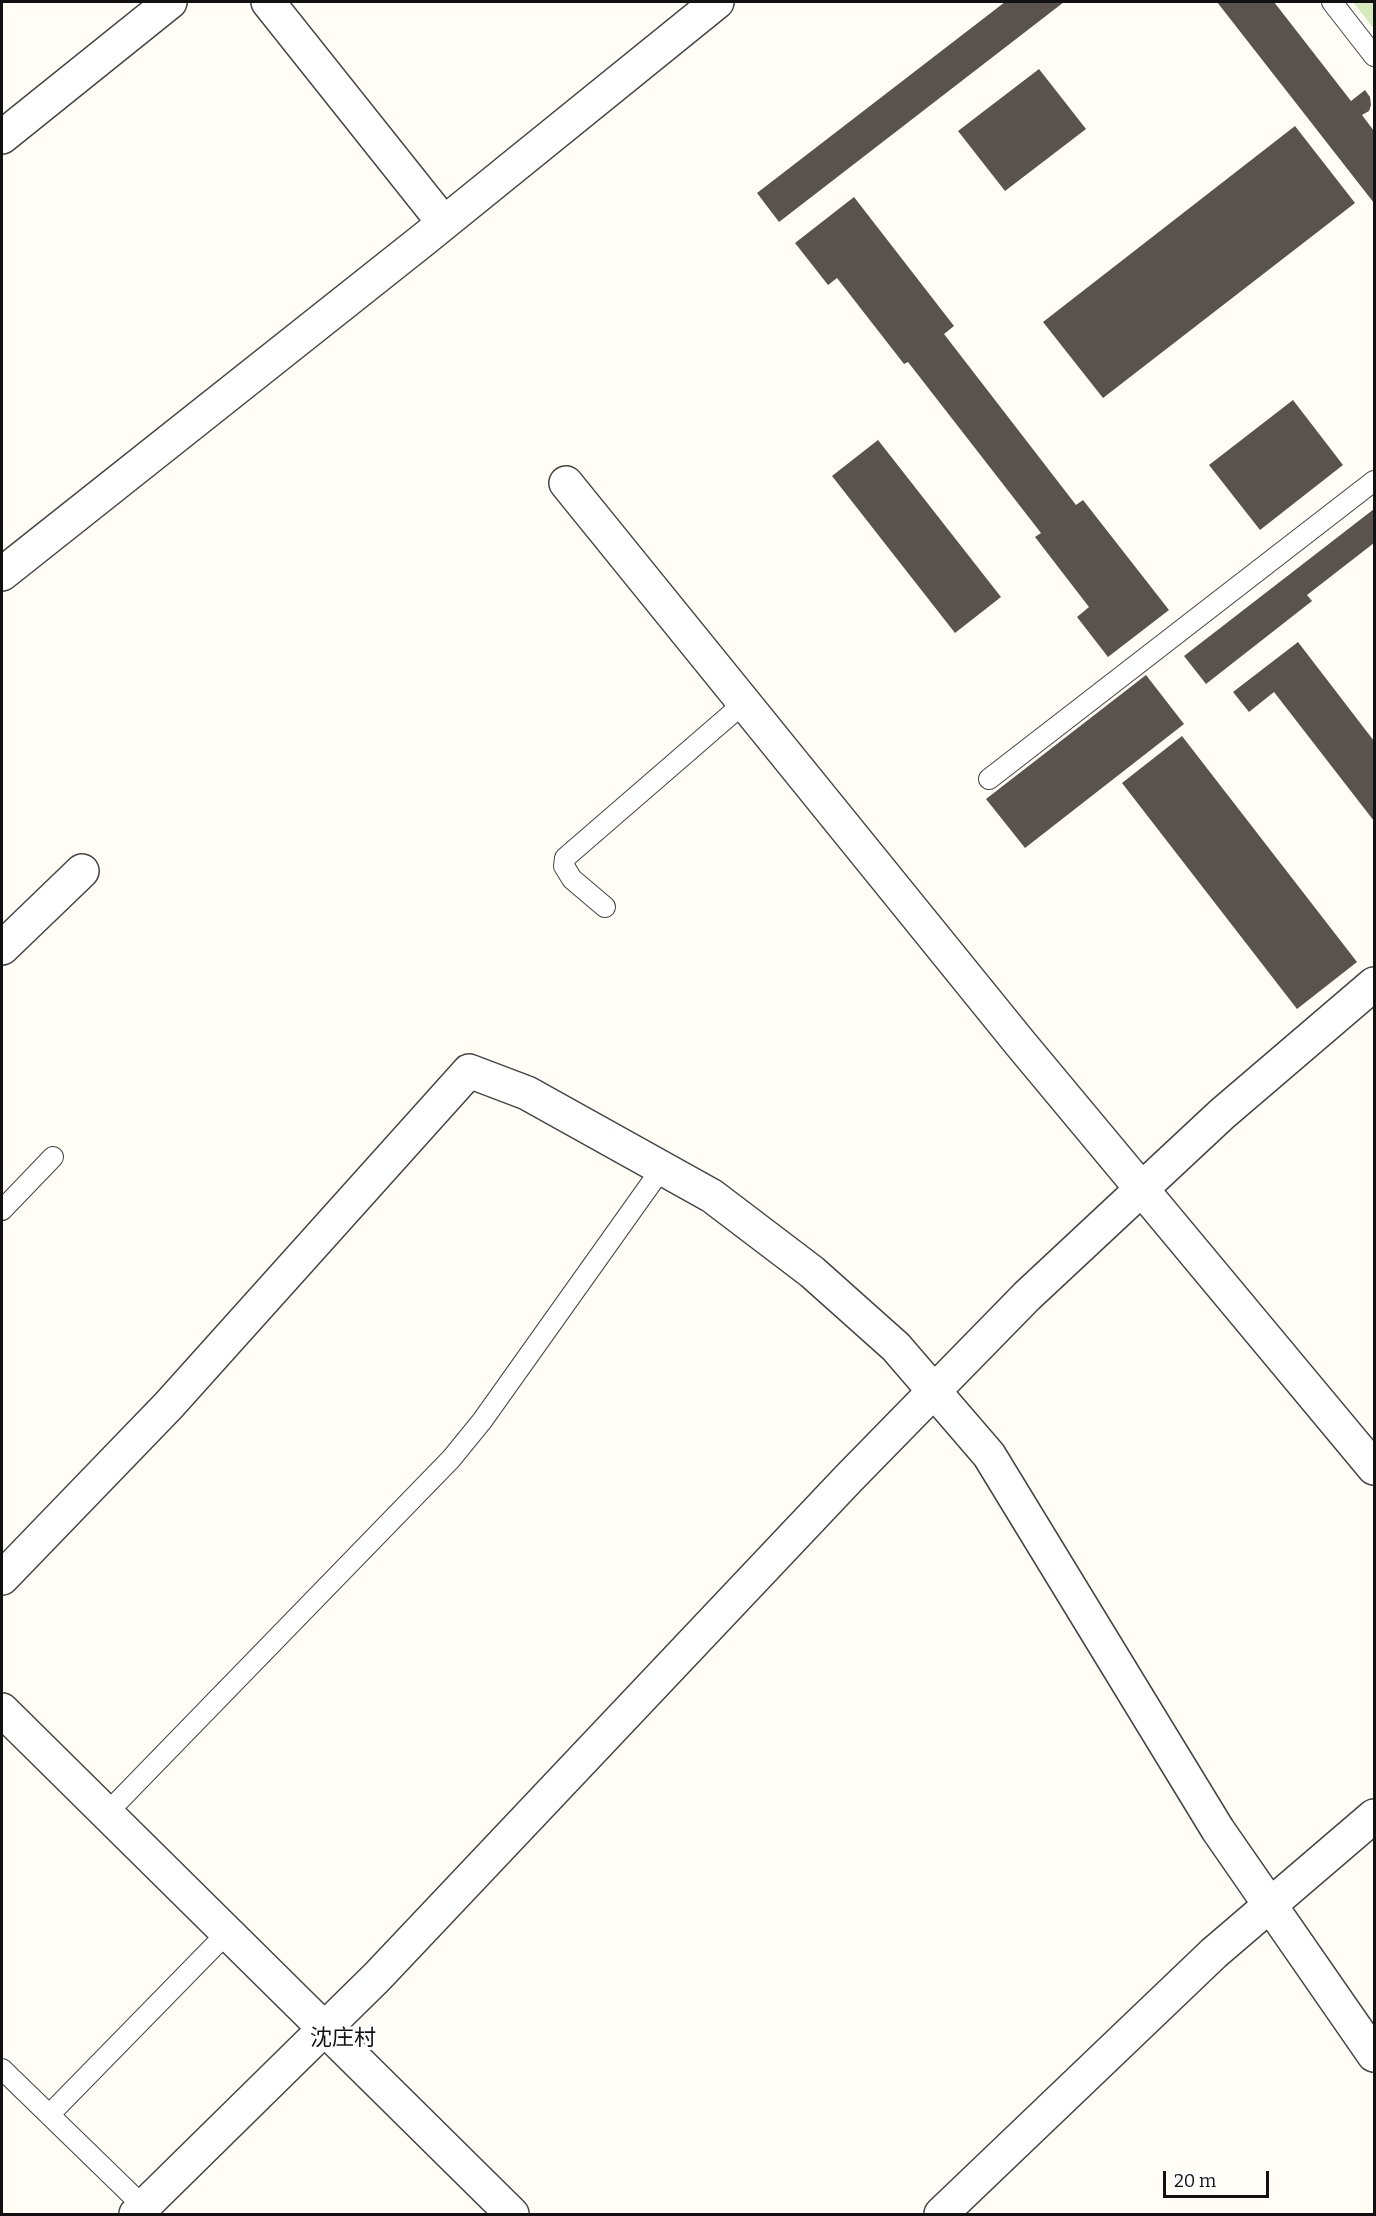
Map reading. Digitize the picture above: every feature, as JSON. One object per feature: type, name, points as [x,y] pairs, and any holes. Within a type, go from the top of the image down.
[{"type":"street","points":[[2,137],[170,2]]},
{"type":"street","points":[[268,2],[444,223]]},
{"type":"street","points":[[2,574],[444,223],[717,2]]},
{"type":"street","points":[[566,483],[1005,1024],[1374,1468]]},
{"type":"street","points":[[2,948],[82,871]]},
{"type":"street","points":[[140,2210],[377,1977],[1027,1296],[1222,1114],[1374,984]]},
{"type":"street","points":[[2,1578],[169,1405],[469,1071],[527,1093],[712,1196],[812,1272],[896,1347],[989,1455],[1218,1830],[1374,2055]]},
{"type":"street","points":[[2,1710],[512,2214]]},
{"type":"street","points":[[941,2214],[1214,1953],[1374,1815]]},
{"type":"lane","points":[[1332,2],[1374,56]]},
{"type":"lane","points":[[989,779],[1374,481]]},
{"type":"lane","points":[[605,907],[572,879],[564,866],[565,858],[744,703]]},
{"type":"lane","points":[[2,1210],[53,1157]]},
{"type":"lane","points":[[106,1814],[451,1459],[482,1421],[662,1168]]},
{"type":"lane","points":[[49,2115],[227,1934]]},
{"type":"lane","points":[[2,2069],[140,2210]]},
{"type":"green space","points":[[1353,2],[1374,2],[1374,29]]},
{"type":"building","points":[[1005,2],[1064,2],[779,222],[757,193]]},
{"type":"building","points":[[1217,2],[1274,2],[1351,101],[1365,90],[1370,97],[1371,105],[1369,111],[1362,115],[1374,131],[1374,203]]},
{"type":"building","points":[[1039,69],[1086,129],[1005,191],[958,131]]},
{"type":"building","points":[[1295,126],[1355,203],[1103,398],[1043,322]]},
{"type":"building","points":[[854,197],[954,326],[944,334],[1076,505],[1083,500],[1169,610],[1108,657],[1077,617],[1089,607],[1035,537],[1041,533],[908,362],[904,364],[837,278],[828,285],[795,243]]},
{"type":"building","points":[[1293,400],[1343,465],[1260,530],[1209,465]]},
{"type":"building","points":[[878,440],[1001,597],[955,633],[832,476]]},
{"type":"building","points":[[1374,509],[1374,543],[1307,595],[1312,601],[1206,684],[1184,656]]},
{"type":"building","points":[[1298,642],[1374,741],[1374,821],[1274,692],[1249,712],[1233,692]]},
{"type":"building","points":[[1146,675],[1184,724],[1025,848],[986,799]]},
{"type":"building","points":[[1182,736],[1357,962],[1297,1009],[1122,783]]},
{"type":"district","name":"沈庄村","points":[[343,2039]]}]
